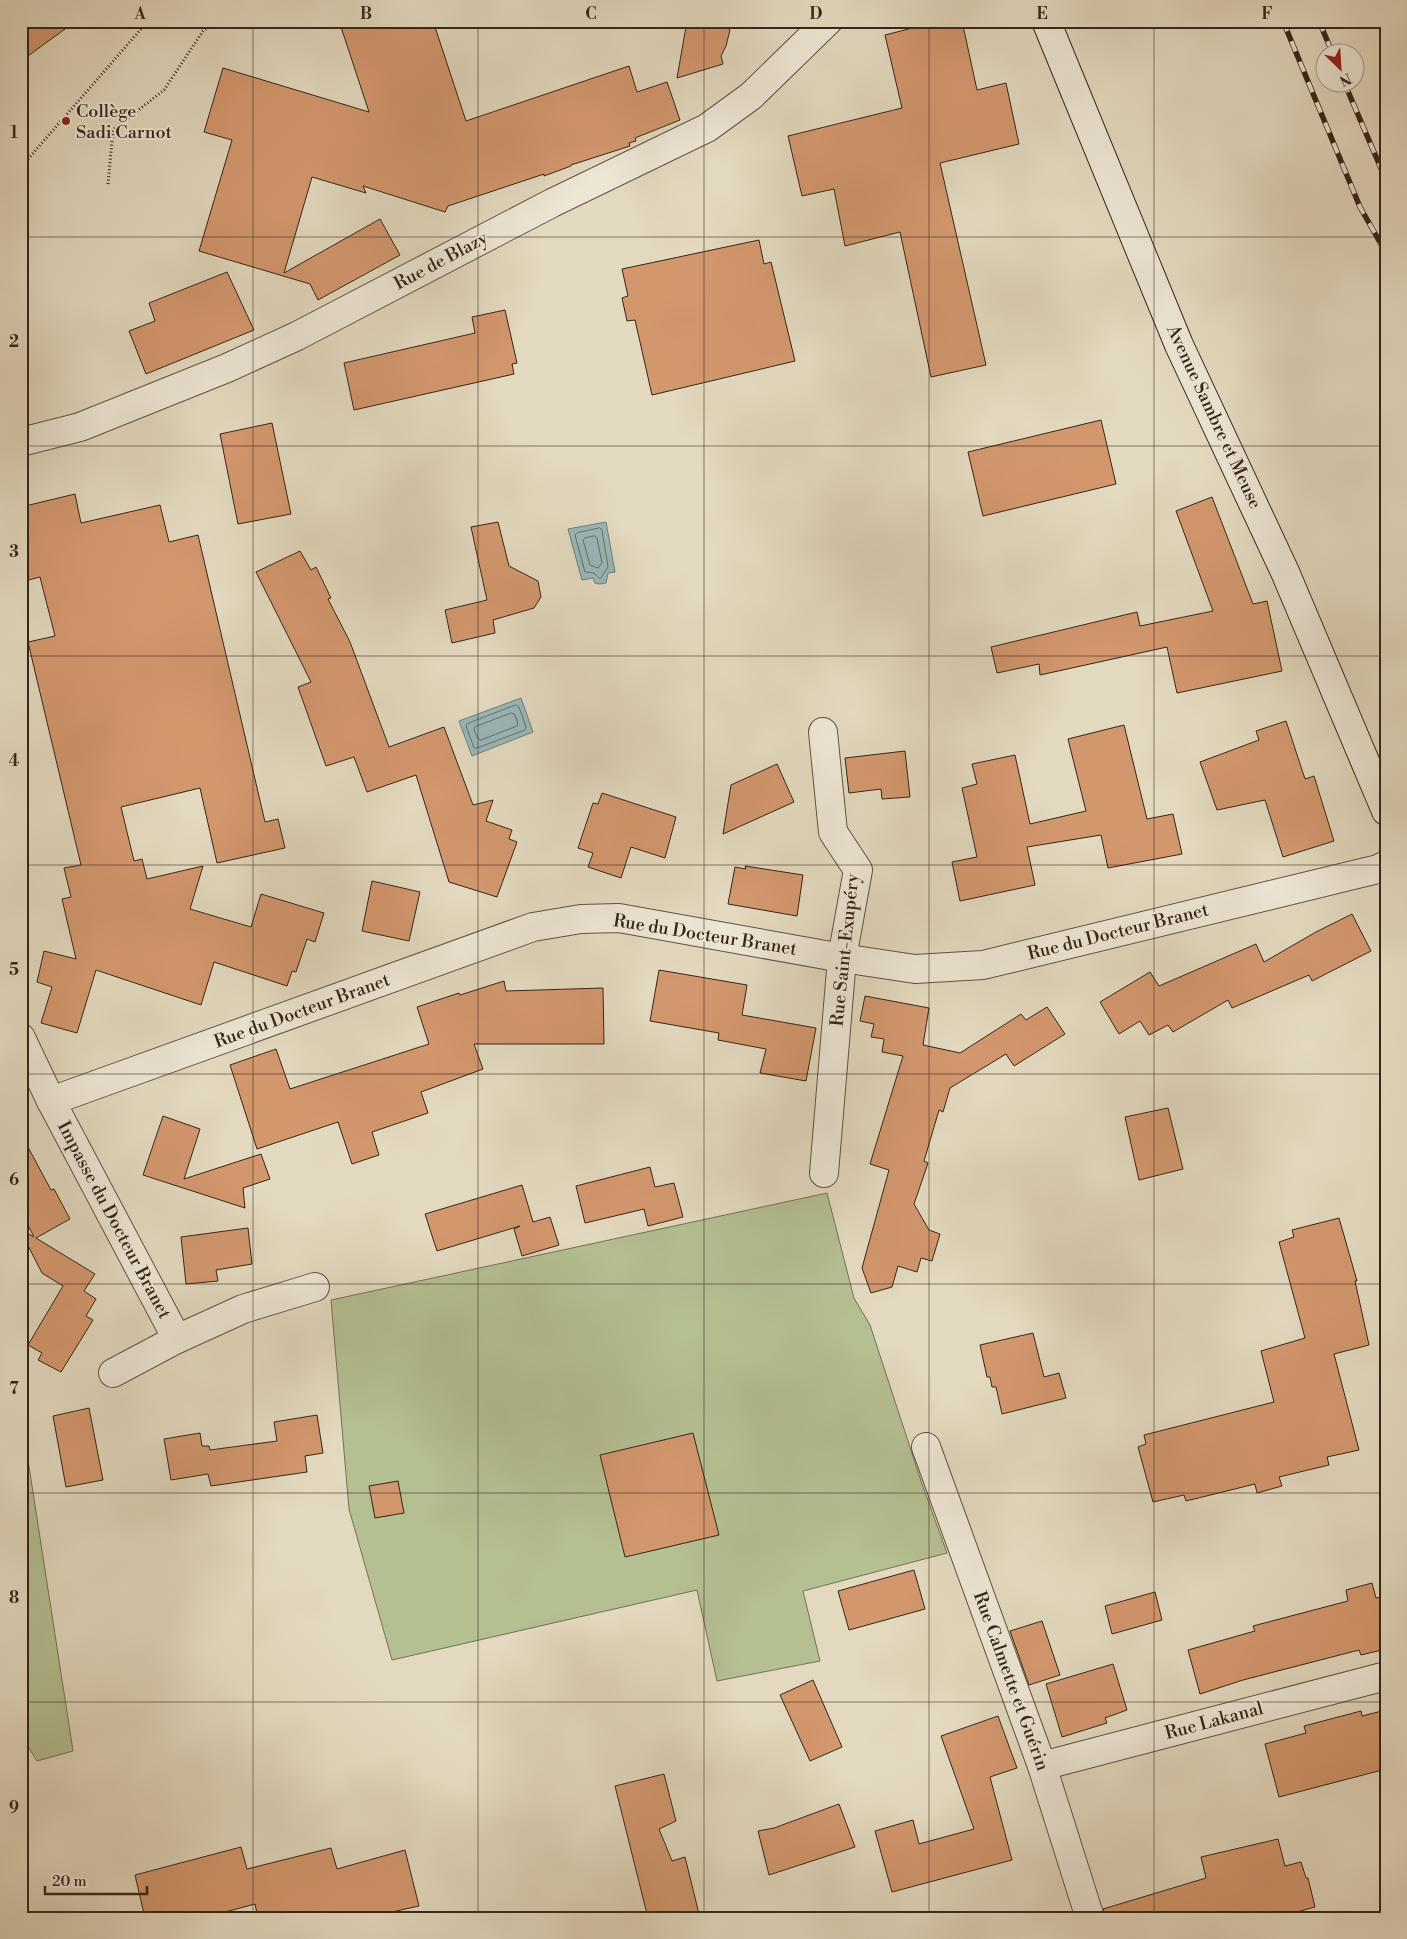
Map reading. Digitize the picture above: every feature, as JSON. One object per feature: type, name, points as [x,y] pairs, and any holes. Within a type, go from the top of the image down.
[{"type":"street","name":"Rue de Blazy","points":[[21,442],[80,427],[227,368],[271,348],[552,203],[707,128],[751,96],[828,21]]},
{"type":"street","name":"Avenue Sambre et Meuse","points":[[1046,21],[1179,345],[1285,572],[1386,811]]},
{"type":"street","name":"Rue Saint-Exupéry","points":[[823,732],[833,832],[858,870],[842,958],[824,1173]]},
{"type":"street","name":"Rue du Docteur Branet","points":[[51,1101],[533,927],[581,919],[619,918],[842,958],[915,969],[983,965],[1378,869],[1386,865]]},
{"type":"street","points":[[21,1038],[51,1101]]},
{"type":"street","name":"Impasse du Docteur Branet","points":[[51,1101],[177,1339]]},
{"type":"street","name":"Impasse du Docteur Branet","points":[[113,1373],[177,1339],[243,1309],[315,1287]]},
{"type":"street","name":"Rue Calmette et Guérin","points":[[926,1447],[1042,1766],[1090,1918]]},
{"type":"street","name":"Rue Lakanal","points":[[1042,1766],[1386,1676]]},
{"type":"path","points":[[22,168],[148,21]]},
{"type":"path","points":[[108,184],[113,130],[164,90],[203,32],[217,21]]},
{"type":"green space","points":[[827,1193],[854,1298],[870,1325],[922,1484],[947,1553],[803,1591],[820,1661],[717,1681],[697,1590],[392,1660],[349,1509],[331,1300]]},
{"type":"green space","points":[[28,1460],[73,1751],[37,1761],[21,1735],[21,1461]]},
{"type":"water","points":[[606,522],[615,572],[608,573],[606,583],[595,583],[593,578],[582,580],[568,529]]},
{"type":"water","points":[[521,698],[533,732],[472,756],[459,721]]},
{"type":"building","points":[[21,21],[76,21],[21,61]]},
{"type":"building","points":[[339,21],[433,21],[466,121],[629,66],[637,92],[667,82],[680,120],[635,138],[636,141],[629,143],[630,146],[544,176],[544,174],[448,206],[445,212],[363,186],[366,193],[312,177],[284,273],[380,219],[400,255],[318,300],[310,284],[199,251],[232,140],[204,132],[223,68],[369,112]]},
{"type":"building","points":[[687,21],[720,21],[730,30],[721,56],[723,64],[677,78]]},
{"type":"building","points":[[940,21],[962,21],[977,90],[1006,83],[1019,144],[940,163],[986,365],[931,377],[900,232],[845,246],[834,189],[802,196],[788,136],[902,108],[885,35]]},
{"type":"building","points":[[759,240],[764,264],[771,262],[795,361],[652,395],[635,320],[627,321],[622,298],[628,296],[622,269]]},
{"type":"building","points":[[227,272],[254,330],[146,374],[129,331],[155,321],[149,303]]},
{"type":"building","points":[[505,310],[517,363],[512,364],[514,374],[354,410],[344,363],[475,333],[472,317]]},
{"type":"building","points":[[1101,420],[1116,484],[983,516],[968,452]]},
{"type":"building","points":[[272,423],[291,514],[238,524],[220,434]]},
{"type":"building","points":[[75,494],[81,523],[160,505],[169,542],[198,535],[265,822],[278,819],[285,848],[217,863],[200,788],[121,807],[134,861],[142,859],[147,879],[203,866],[190,909],[251,927],[261,894],[324,913],[315,942],[307,939],[296,972],[292,971],[287,986],[214,962],[201,1005],[96,970],[77,1033],[41,1023],[52,987],[37,982],[44,951],[76,959],[62,899],[71,897],[64,868],[81,865],[28,642],[55,636],[40,577],[21,582],[21,507]]},
{"type":"building","points":[[1212,497],[1253,604],[1267,601],[1282,671],[1177,693],[1167,647],[1040,675],[1039,664],[997,673],[991,647],[1137,612],[1140,626],[1213,611],[1176,511]]},
{"type":"building","points":[[498,522],[509,566],[538,581],[541,597],[534,608],[493,620],[495,633],[452,643],[445,610],[487,600],[471,527]]},
{"type":"building","points":[[300,551],[311,570],[316,567],[331,598],[328,599],[350,642],[389,747],[444,727],[473,805],[493,800],[486,821],[512,830],[509,839],[517,842],[497,897],[449,882],[416,775],[367,792],[354,757],[326,766],[298,687],[311,682],[256,572]]},
{"type":"building","points":[[1286,721],[1305,779],[1314,776],[1334,841],[1283,857],[1265,800],[1217,810],[1200,762],[1259,740],[1256,731]]},
{"type":"building","points":[[1124,725],[1147,819],[1173,814],[1182,854],[1108,868],[1101,835],[1027,847],[1035,885],[960,901],[952,862],[977,857],[962,788],[977,784],[972,764],[1015,755],[1030,824],[1086,811],[1068,739]]},
{"type":"building","points":[[905,751],[910,797],[882,799],[881,789],[849,793],[845,758]]},
{"type":"building","points":[[777,764],[794,802],[723,834],[731,785]]},
{"type":"building","points":[[602,793],[676,817],[665,858],[631,847],[621,878],[588,867],[593,853],[578,848],[593,803],[598,804]]},
{"type":"building","points":[[745,866],[803,875],[797,916],[728,904],[735,867],[746,869]]},
{"type":"building","points":[[372,881],[420,892],[409,941],[362,931]]},
{"type":"building","points":[[1352,914],[1371,951],[1312,981],[1309,975],[1232,1008],[1228,1000],[1173,1032],[1168,1025],[1149,1035],[1140,1021],[1119,1034],[1100,1002],[1150,972],[1159,986],[1256,944],[1264,962]]},
{"type":"building","points":[[659,970],[747,985],[742,1015],[816,1028],[806,1081],[760,1073],[766,1049],[718,1040],[719,1033],[650,1021]]},
{"type":"building","points":[[504,981],[506,991],[603,988],[604,1044],[474,1044],[483,1069],[421,1092],[428,1113],[372,1132],[379,1155],[352,1164],[338,1122],[257,1149],[230,1065],[276,1049],[290,1089],[429,1044],[417,1007]]},
{"type":"building","points":[[865,996],[929,1008],[923,1045],[960,1053],[1021,1014],[1026,1020],[1047,1007],[1065,1034],[1014,1066],[1006,1054],[950,1088],[943,1112],[939,1110],[924,1161],[928,1163],[914,1204],[929,1230],[940,1234],[932,1261],[921,1258],[917,1272],[898,1266],[892,1287],[871,1293],[862,1268],[889,1170],[870,1164],[903,1056],[882,1052],[884,1039],[871,1037],[874,1024],[860,1021]]},
{"type":"building","points":[[1168,1108],[1183,1169],[1139,1180],[1125,1117]]},
{"type":"building","points":[[163,1116],[200,1129],[184,1179],[261,1154],[270,1179],[243,1188],[245,1208],[143,1175]]},
{"type":"building","points":[[21,1134],[51,1190],[54,1189],[70,1219],[36,1238],[95,1274],[84,1291],[96,1299],[86,1316],[93,1320],[61,1372],[38,1360],[42,1353],[28,1345],[63,1286],[42,1273],[21,1232],[21,1229],[34,1237],[21,1211]]},
{"type":"building","points":[[650,1167],[655,1187],[674,1183],[683,1217],[648,1226],[644,1209],[585,1223],[576,1186]]},
{"type":"building","points":[[522,1185],[533,1222],[550,1217],[559,1245],[522,1256],[514,1229],[520,1226],[437,1251],[425,1214]]},
{"type":"building","points":[[1339,1218],[1357,1281],[1355,1281],[1369,1345],[1334,1354],[1359,1450],[1327,1457],[1329,1465],[1279,1477],[1282,1486],[1257,1493],[1255,1484],[1186,1501],[1184,1495],[1153,1502],[1138,1447],[1146,1444],[1144,1435],[1274,1402],[1261,1351],[1305,1338],[1279,1242],[1294,1237],[1292,1230]]},
{"type":"building","points":[[248,1228],[252,1264],[216,1270],[218,1281],[186,1284],[181,1237]]},
{"type":"building","points":[[1033,1333],[1044,1377],[1059,1373],[1066,1398],[1002,1414],[996,1387],[992,1387],[990,1377],[987,1377],[980,1345]]},
{"type":"building","points":[[89,1408],[103,1480],[66,1487],[53,1416]]},
{"type":"building","points":[[317,1415],[323,1453],[305,1456],[307,1472],[211,1486],[208,1474],[171,1480],[164,1439],[200,1433],[202,1446],[209,1446],[210,1450],[277,1441],[274,1422]]},
{"type":"building","points":[[693,1433],[719,1535],[625,1557],[600,1455]]},
{"type":"building","points":[[398,1481],[404,1513],[375,1518],[369,1486]]},
{"type":"building","points":[[914,1570],[925,1609],[849,1630],[838,1591]]},
{"type":"building","points":[[1372,1583],[1376,1598],[1386,1596],[1386,1649],[1361,1655],[1359,1650],[1243,1680],[1200,1694],[1188,1650],[1255,1631],[1253,1626],[1348,1601],[1346,1590]]},
{"type":"building","points":[[1155,1592],[1162,1620],[1112,1634],[1105,1606]]},
{"type":"building","points":[[1042,1621],[1060,1675],[1029,1685],[1010,1631]]},
{"type":"building","points":[[1113,1664],[1127,1710],[1105,1718],[1107,1723],[1062,1737],[1046,1684]]},
{"type":"building","points":[[813,1680],[842,1747],[810,1761],[780,1695]]},
{"type":"building","points":[[1386,1710],[1386,1769],[1279,1797],[1265,1744],[1306,1733],[1304,1726],[1361,1711],[1362,1716]]},
{"type":"building","points":[[998,1716],[1017,1768],[990,1777],[1012,1860],[892,1892],[875,1831],[913,1820],[919,1844],[974,1829],[941,1736]]},
{"type":"building","points":[[664,1774],[676,1821],[659,1829],[672,1861],[685,1857],[700,1918],[648,1918],[615,1786]]},
{"type":"building","points":[[839,1804],[855,1847],[769,1875],[758,1831],[774,1828]]},
{"type":"building","points":[[1278,1839],[1285,1866],[1301,1862],[1306,1878],[1308,1878],[1315,1907],[1275,1918],[1105,1918],[1103,1909],[1206,1878],[1201,1857]]},
{"type":"building","points":[[241,1847],[247,1869],[331,1848],[337,1869],[405,1850],[419,1906],[392,1912],[393,1918],[258,1918],[255,1904],[203,1918],[145,1918],[135,1875]]},
{"type":"railway","points":[[1283,21],[1360,207],[1386,253]]},
{"type":"railway","points":[[1319,21],[1328,42]]},
{"type":"railway","points":[[1348,92],[1386,180]]},
{"type":"place","name":"Collège Sadi Carnot","points":[[66,121]]}]
